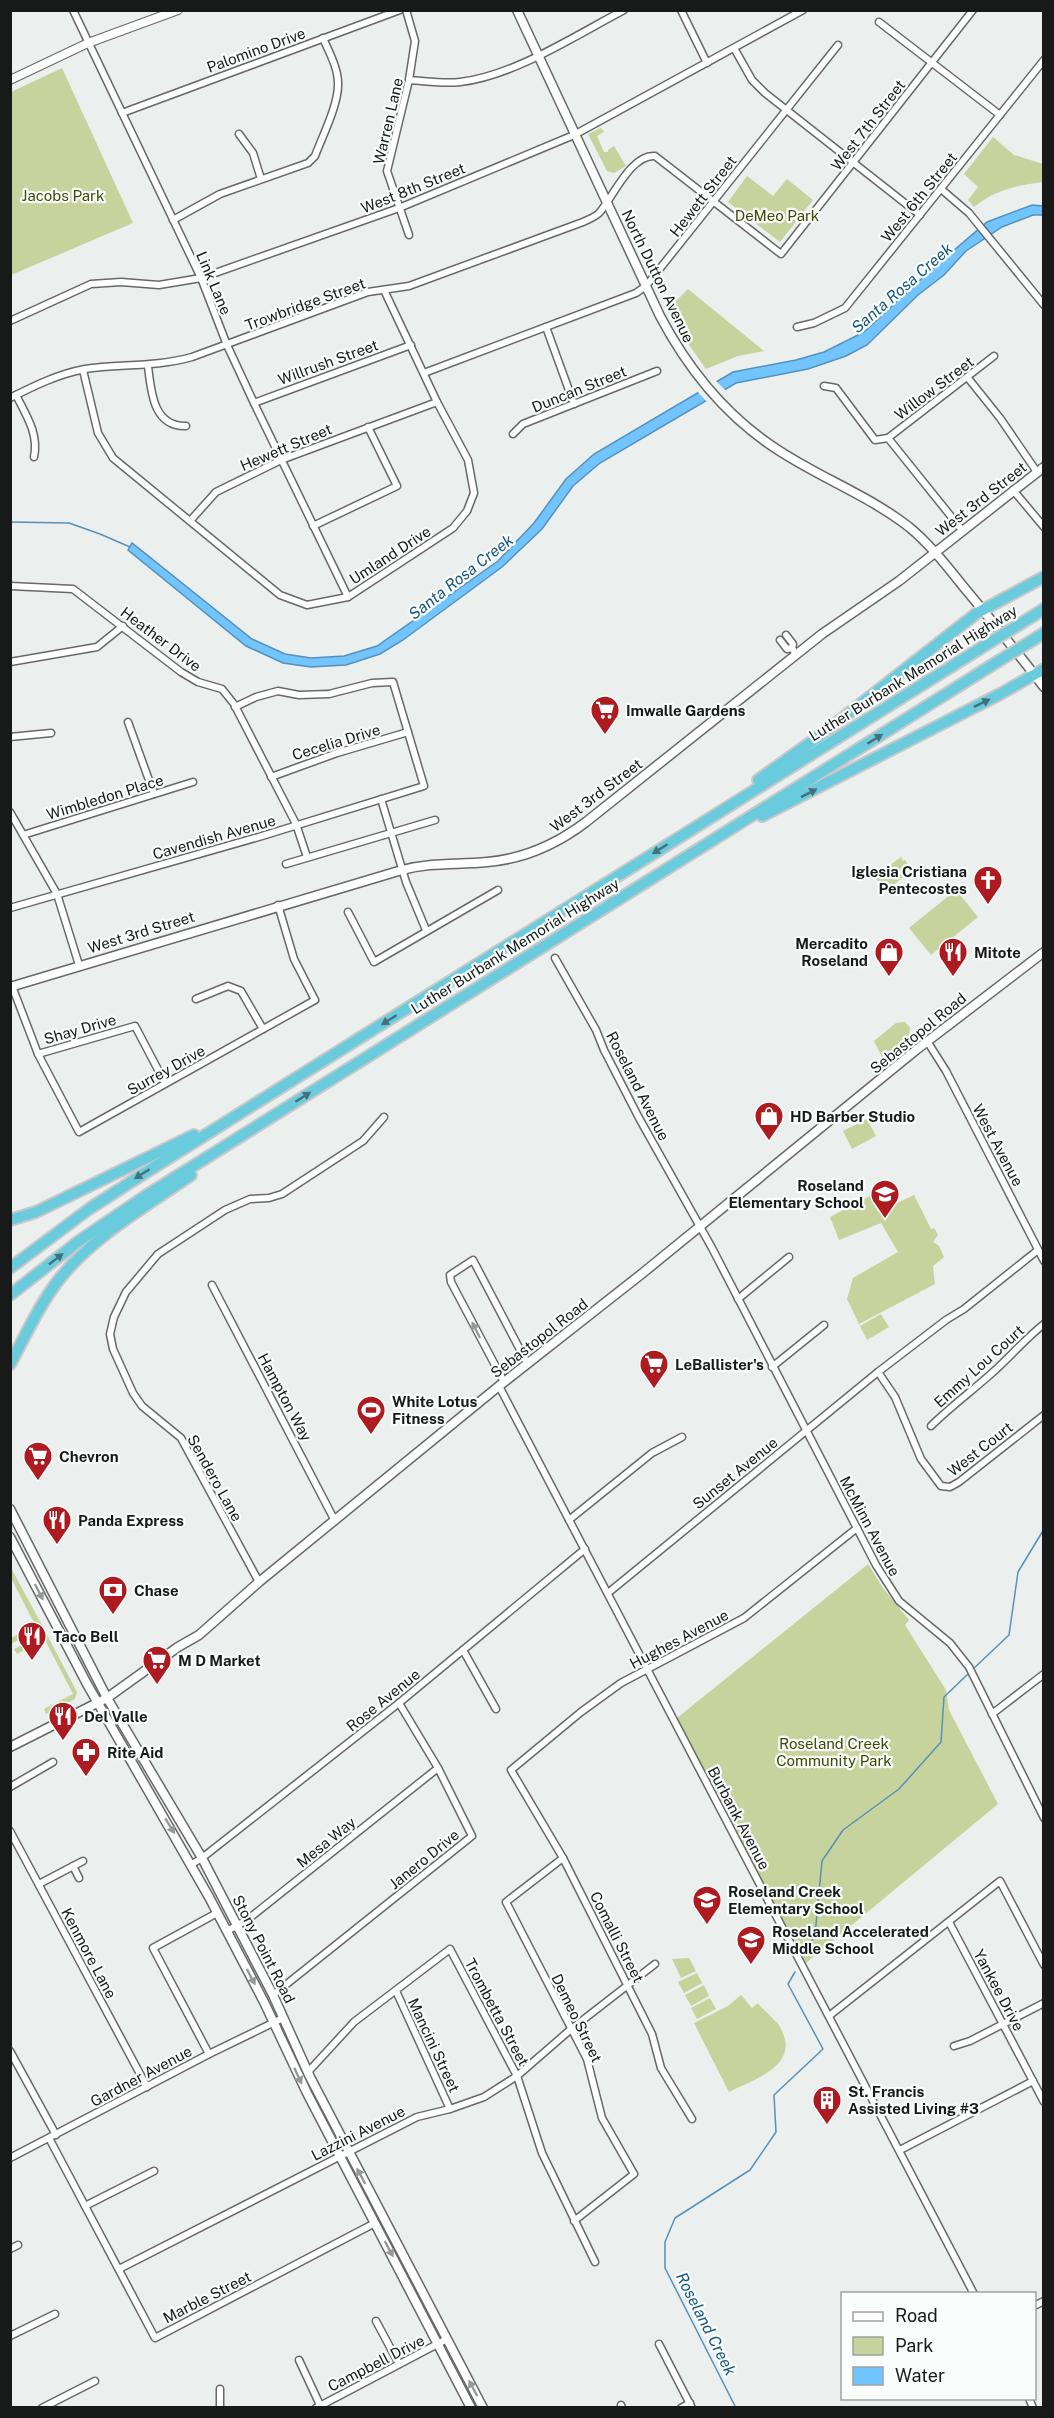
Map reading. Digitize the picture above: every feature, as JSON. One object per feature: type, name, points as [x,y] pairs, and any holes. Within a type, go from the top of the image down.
[{"type":"highway","points":[[710,818],[982,610],[1044,578]]},
{"type":"highway","name":"Luther Burbank Memorial Highway","points":[[10,1268],[107,1197],[1044,609]]},
{"type":"highway","name":"Luther Burbank Memorial Highway","points":[[10,1295],[112,1218],[1044,633]]},
{"type":"highway","points":[[718,837],[802,796],[1039,672]]},
{"type":"highway","points":[[10,1220],[36,1212],[227,1121]]},
{"type":"highway","points":[[11,1364],[48,1295],[76,1260],[253,1128]]},
{"type":"main road","name":"North Dutton Avenue","points":[[518,10],[574,135],[670,336],[694,371],[728,411],[776,449],[887,512],[911,529],[935,552],[982,610],[1039,672],[1044,687]]},
{"type":"main road","name":"West 3rd Street","points":[[11,987],[278,905],[402,870],[441,862],[502,860],[532,852],[556,842],[595,815],[794,651],[899,581],[1040,469]]},
{"type":"main road","name":"Sebastopol Road","points":[[10,1747],[107,1698],[178,1647],[199,1635],[259,1582],[501,1384],[595,1312],[927,1041],[1044,952]]},
{"type":"main road","name":"Stony Point Road","points":[[10,1509],[107,1698],[202,1858],[273,1995],[308,2072],[483,2408]]},
{"type":"main road","name":"Stony Point Road","points":[[10,1537],[98,1703],[218,1913],[302,2084],[471,2408]]},
{"type":"main road","points":[[140,1777],[149,1778],[161,1796],[165,1797]]},
{"type":"street","name":"Link Lane","points":[[73,10],[201,278],[227,345],[254,403],[348,597]]},
{"type":"street","name":"Palomino Drive","points":[[122,113],[400,10]]},
{"type":"street","name":"Warren Lane","points":[[406,10],[415,41],[410,80],[387,171],[409,235]]},
{"type":"street","points":[[410,80],[459,82],[492,74],[538,55],[624,10]]},
{"type":"street","points":[[681,10],[707,63]]},
{"type":"street","name":"West 8th Street","points":[[10,321],[91,284],[114,282],[159,285],[201,278],[399,208],[574,135],[803,10]]},
{"type":"street","name":"West 7th Street","points":[[713,202],[781,254],[973,10]]},
{"type":"street","points":[[10,80],[88,43],[175,11]]},
{"type":"street","points":[[879,22],[1000,114]]},
{"type":"street","points":[[173,220],[220,194],[308,163],[315,156],[337,96],[339,84],[323,38]]},
{"type":"street","name":"Hewett Street","points":[[424,373],[636,293],[646,285],[838,45]]},
{"type":"street","points":[[734,48],[752,80],[786,110],[920,215]]},
{"type":"street","name":"West 6th Street","points":[[796,327],[814,323],[845,308],[1044,60]]},
{"type":"street","points":[[239,134],[253,153],[261,179]]},
{"type":"street","name":"Trowbridge Street","points":[[13,396],[49,379],[83,370],[171,363],[227,345],[369,292],[409,286],[583,222],[598,214],[615,188],[646,155],[655,156],[713,202]]},
{"type":"street","points":[[941,189],[962,205],[1044,305]]},
{"type":"street","name":"Umland Drive","points":[[83,370],[94,420],[104,446],[113,458],[280,595],[307,605],[348,597],[453,528],[467,511],[474,493],[468,460],[437,402],[384,290]]},
{"type":"street","points":[[546,327],[574,404]]},
{"type":"street","name":"Willrush Street","points":[[254,403],[411,345]]},
{"type":"street","name":"Willow Street","points":[[888,438],[994,356]]},
{"type":"street","points":[[148,366],[156,410],[167,422],[177,426],[186,426]]},
{"type":"street","name":"Duncan Street","points":[[513,434],[523,424],[657,371]]},
{"type":"street","points":[[968,378],[1040,469]]},
{"type":"street","points":[[824,386],[836,388],[875,440],[888,438],[962,530]]},
{"type":"street","points":[[13,396],[30,423],[36,444],[34,457]]},
{"type":"street","name":"Hewett Street","points":[[190,521],[216,492],[281,460],[437,402]]},
{"type":"street","points":[[313,526],[397,486],[368,427]]},
{"type":"street","points":[[1013,490],[1044,527]]},
{"type":"street","name":"Heather Drive","points":[[10,586],[73,589],[181,672],[198,682],[222,689],[235,707],[296,824],[307,857]]},
{"type":"street","points":[[10,662],[97,647],[123,626]]},
{"type":"street","points":[[780,640],[787,649],[794,651],[793,644],[786,635]]},
{"type":"street","points":[[235,707],[256,697],[279,692],[299,695],[328,694],[372,683],[393,682],[408,732]]},
{"type":"street","points":[[128,722],[154,795]]},
{"type":"street","name":"Cecelia Drive","points":[[271,777],[337,753],[408,732]]},
{"type":"street","name":"Cavendish Avenue","points":[[10,908],[262,836],[424,786],[408,732]]},
{"type":"street","points":[[10,737],[51,733]]},
{"type":"street","name":"Wimbledon Place","points":[[23,835],[194,782]]},
{"type":"street","points":[[381,798],[393,832],[402,870],[426,930]]},
{"type":"street","points":[[10,812],[57,894],[79,965]]},
{"type":"street","points":[[286,864],[435,820]]},
{"type":"street","points":[[348,912],[374,962],[498,890]]},
{"type":"street","name":"Surrey Drive","points":[[11,987],[38,1054],[79,1132],[315,1000],[294,959],[278,905]]},
{"type":"street","name":"Roseland Avenue","points":[[555,958],[596,1030],[603,1050],[639,1118],[700,1226]]},
{"type":"street","points":[[196,999],[228,986],[242,991],[263,1029]]},
{"type":"street","name":"Shay Drive","points":[[38,1054],[135,1026],[165,1083]]},
{"type":"street","name":"West Avenue","points":[[927,1041],[946,1071],[1044,1261]]},
{"type":"street","name":"Sendero Lane","points":[[259,1582],[181,1438],[142,1406],[133,1393],[112,1344],[114,1317],[126,1292],[158,1254],[225,1210],[250,1199],[269,1198],[282,1194],[363,1141],[384,1117]]},
{"type":"street","name":"McMinn Avenue","points":[[700,1226],[876,1565],[899,1601],[950,1643],[969,1667],[1044,1818]]},
{"type":"street","name":"Sunset Avenue","points":[[608,1593],[878,1372],[964,1309],[1038,1250]]},
{"type":"street","points":[[738,1299],[789,1257]]},
{"type":"street","name":"Burbank Avenue","points":[[527,1363],[473,1260],[450,1275],[569,1520],[973,2292]]},
{"type":"street","name":"Hampton Way","points":[[212,1285],[335,1521]]},
{"type":"street","name":"Emmy Lou Court","points":[[931,1426],[1044,1324]]},
{"type":"street","points":[[772,1367],[824,1325]]},
{"type":"street","name":"West Court","points":[[878,1372],[895,1397],[921,1459],[941,1486],[950,1487],[1044,1415]]},
{"type":"street","points":[[569,1520],[652,1453],[682,1437]]},
{"type":"street","name":"Hughes Avenue","points":[[511,1770],[581,1712],[621,1683],[744,1618],[857,1528]]},
{"type":"street","name":"Rose Avenue","points":[[192,1864],[399,1703],[585,1549]]},
{"type":"street","points":[[463,1650],[496,1709]]},
{"type":"street","points":[[992,1714],[1044,1674]]},
{"type":"street","name":"Janero Drive","points":[[273,1995],[472,1836],[438,1768],[399,1703]]},
{"type":"street","points":[[10,1787],[53,1762]]},
{"type":"street","name":"Mesa Way","points":[[227,1931],[237,1926],[438,1768]]},
{"type":"street","name":"Comalli Street","points":[[511,1770],[563,1858],[652,2034],[661,2068],[692,2119]]},
{"type":"street","name":"Kenmore Lane","points":[[10,1831],[147,2087]]},
{"type":"street","name":"Demeo Street","points":[[563,1858],[506,1902],[570,2030],[587,2059],[602,2118],[634,2174],[574,2221]]},
{"type":"street","points":[[39,1884],[83,1861]]},
{"type":"street","points":[[73,1866],[79,1878]]},
{"type":"street","points":[[829,2016],[1000,1881],[1044,1965]]},
{"type":"street","points":[[210,2054],[153,1948],[218,1913]]},
{"type":"street","name":"Yankee Drive","points":[[949,1922],[1044,2102]]},
{"type":"street","name":"Trombetta Street","points":[[308,2072],[354,2022],[450,1949],[517,2076],[542,2153],[595,2262]]},
{"type":"street","name":"Lazzini Avenue","points":[[119,2269],[417,2116],[450,2109],[484,2097],[517,2076],[570,2030],[655,1964]]},
{"type":"street","name":"Mancini Street","points":[[396,1991],[450,2109]]},
{"type":"street","points":[[954,2046],[970,2042],[1044,2003]]},
{"type":"street","name":"Gardner Avenue","points":[[10,2158],[283,2018]]},
{"type":"street","points":[[10,2051],[56,2135]]},
{"type":"street","points":[[900,2150],[1033,2081]]},
{"type":"street","name":"Marble Street","points":[[49,2138],[155,2338],[375,2223]]},
{"type":"street","points":[[85,2206],[154,2171]]},
{"type":"street","points":[[10,2249],[18,2245]]},
{"type":"street","points":[[10,2336],[55,2314]]},
{"type":"street","points":[[376,2321],[399,2364]]},
{"type":"street","name":"Campbell Drive","points":[[318,2406],[447,2339]]},
{"type":"street","points":[[659,2344],[691,2405],[681,2408]]},
{"type":"street","points":[[299,2361],[318,2406]]},
{"type":"street","points":[[42,2408],[95,2381]]},
{"type":"street","points":[[220,2389],[220,2408]]},
{"type":"green space","name":"Jacobs Park","points":[[62,68],[133,223],[11,275],[11,92]]},
{"type":"green space","points":[[601,128],[604,132],[597,136],[604,152],[608,152],[614,146],[626,166],[614,173],[607,171],[588,134]]},
{"type":"green space","points":[[993,137],[1014,155],[1043,164],[1043,182],[1007,189],[990,196],[974,207],[968,200],[978,187],[964,174]]},
{"type":"green space","name":"DeMeo Park","points":[[747,176],[773,196],[787,179],[813,200],[780,242],[728,202]]},
{"type":"green space","points":[[688,289],[764,351],[738,356],[706,369],[675,325],[669,308]]},
{"type":"green space","points":[[901,857],[912,870],[887,890],[874,877]]},
{"type":"green space","points":[[956,890],[978,917],[931,955],[909,928]]},
{"type":"green space","points":[[905,1022],[910,1028],[909,1041],[884,1061],[874,1041],[896,1023]]},
{"type":"green space","points":[[867,1119],[876,1136],[852,1149],[843,1131]]},
{"type":"green space","points":[[914,1195],[931,1229],[934,1228],[938,1235],[933,1242],[939,1246],[944,1257],[933,1266],[935,1284],[859,1324],[847,1299],[853,1278],[898,1252],[881,1223],[839,1240],[830,1217],[870,1196],[878,1212]]},
{"type":"green space","points":[[881,1314],[889,1327],[867,1340],[860,1326]]},
{"type":"green space","name":"Roseland Creek Community Park","points":[[868,1564],[883,1588],[909,1620],[905,1625],[946,1690],[949,1710],[998,1804],[806,1963],[677,1718]]},
{"type":"green space","points":[[10,1566],[43,1627],[11,1644],[11,1638],[35,1625],[11,1578]]},
{"type":"green space","points":[[46,1633],[77,1692],[75,1699],[46,1714],[44,1709],[73,1694],[45,1640],[17,1654],[14,1649]]},
{"type":"green space","points":[[689,1958],[696,1971],[681,1978],[672,1959]]},
{"type":"green space","points":[[697,1973],[702,1983],[684,1993],[678,1982]]},
{"type":"green space","points":[[704,1985],[709,1996],[691,2006],[685,1995]]},
{"type":"green space","points":[[741,1995],[752,2008],[758,2003],[777,2023],[784,2036],[786,2047],[777,2065],[759,2078],[729,2092],[694,2023],[728,2006]]},
{"type":"green space","points":[[710,1998],[716,2009],[697,2019],[691,2008]]},
{"type":"water","points":[[1032,205],[1043,206],[1043,215],[1033,215],[1002,227],[966,251],[944,275],[918,295],[867,345],[846,356],[808,369],[736,383],[600,463],[573,486],[542,529],[502,567],[403,640],[380,654],[346,665],[311,667],[283,663],[246,646],[128,550],[132,543],[252,639],[285,654],[311,658],[344,656],[377,646],[498,561],[534,523],[566,479],[594,454],[733,372],[796,360],[824,352],[864,332],[987,222]]},
{"type":"pier","points":[[714,379],[727,392],[708,403],[696,390]]},
{"type":"waterway","name":"Santa Rosa Creek","points":[[10,522],[69,523],[130,547]]},
{"type":"waterway","name":"Roseland Creek","points":[[972,1670],[1009,1635],[1018,1572],[1044,1529]]},
{"type":"waterway","name":"Roseland Creek","points":[[805,1953],[815,1935],[822,1861],[843,1830],[899,1789],[941,1742],[944,1697],[969,1673]]},
{"type":"waterway","name":"Roseland Creek","points":[[736,2408],[665,2268],[665,2242],[675,2218],[750,2170],[776,2132],[774,2095],[823,2049],[788,1984],[795,1972]]},
{"type":"place","name":"Imwalle Gardens","points":[[605,736]]},
{"type":"place","name":"Iglesia Cristiana Pentecostes","points":[[988,906]]},
{"type":"place","name":"Mercadito Roseland","points":[[889,978]]},
{"type":"place","name":"Mitote","points":[[953,978]]},
{"type":"place","name":"HD Barber Studio","points":[[769,1142]]},
{"type":"place","name":"Roseland Elementary School","points":[[885,1220]]},
{"type":"place","name":"LeBallister's","points":[[654,1390]]},
{"type":"place","name":"White Lotus Fitness","points":[[371,1436]]},
{"type":"place","name":"Chevron","points":[[38,1482]]},
{"type":"place","name":"Panda Express","points":[[57,1546]]},
{"type":"place","name":"Chase","points":[[113,1616]]},
{"type":"place","name":"Taco Bell","points":[[32,1662]]},
{"type":"place","name":"M D Market","points":[[157,1686]]},
{"type":"place","name":"Del Valle","points":[[63,1742]]},
{"type":"place","name":"Rite Aid","points":[[86,1778]]},
{"type":"place","name":"Roseland Creek Elementary School","points":[[707,1926]]},
{"type":"place","name":"Roseland Accelerated Middle School","points":[[751,1966]]},
{"type":"place","name":"St. Francis Assisted Living #3","points":[[827,2126]]}]
